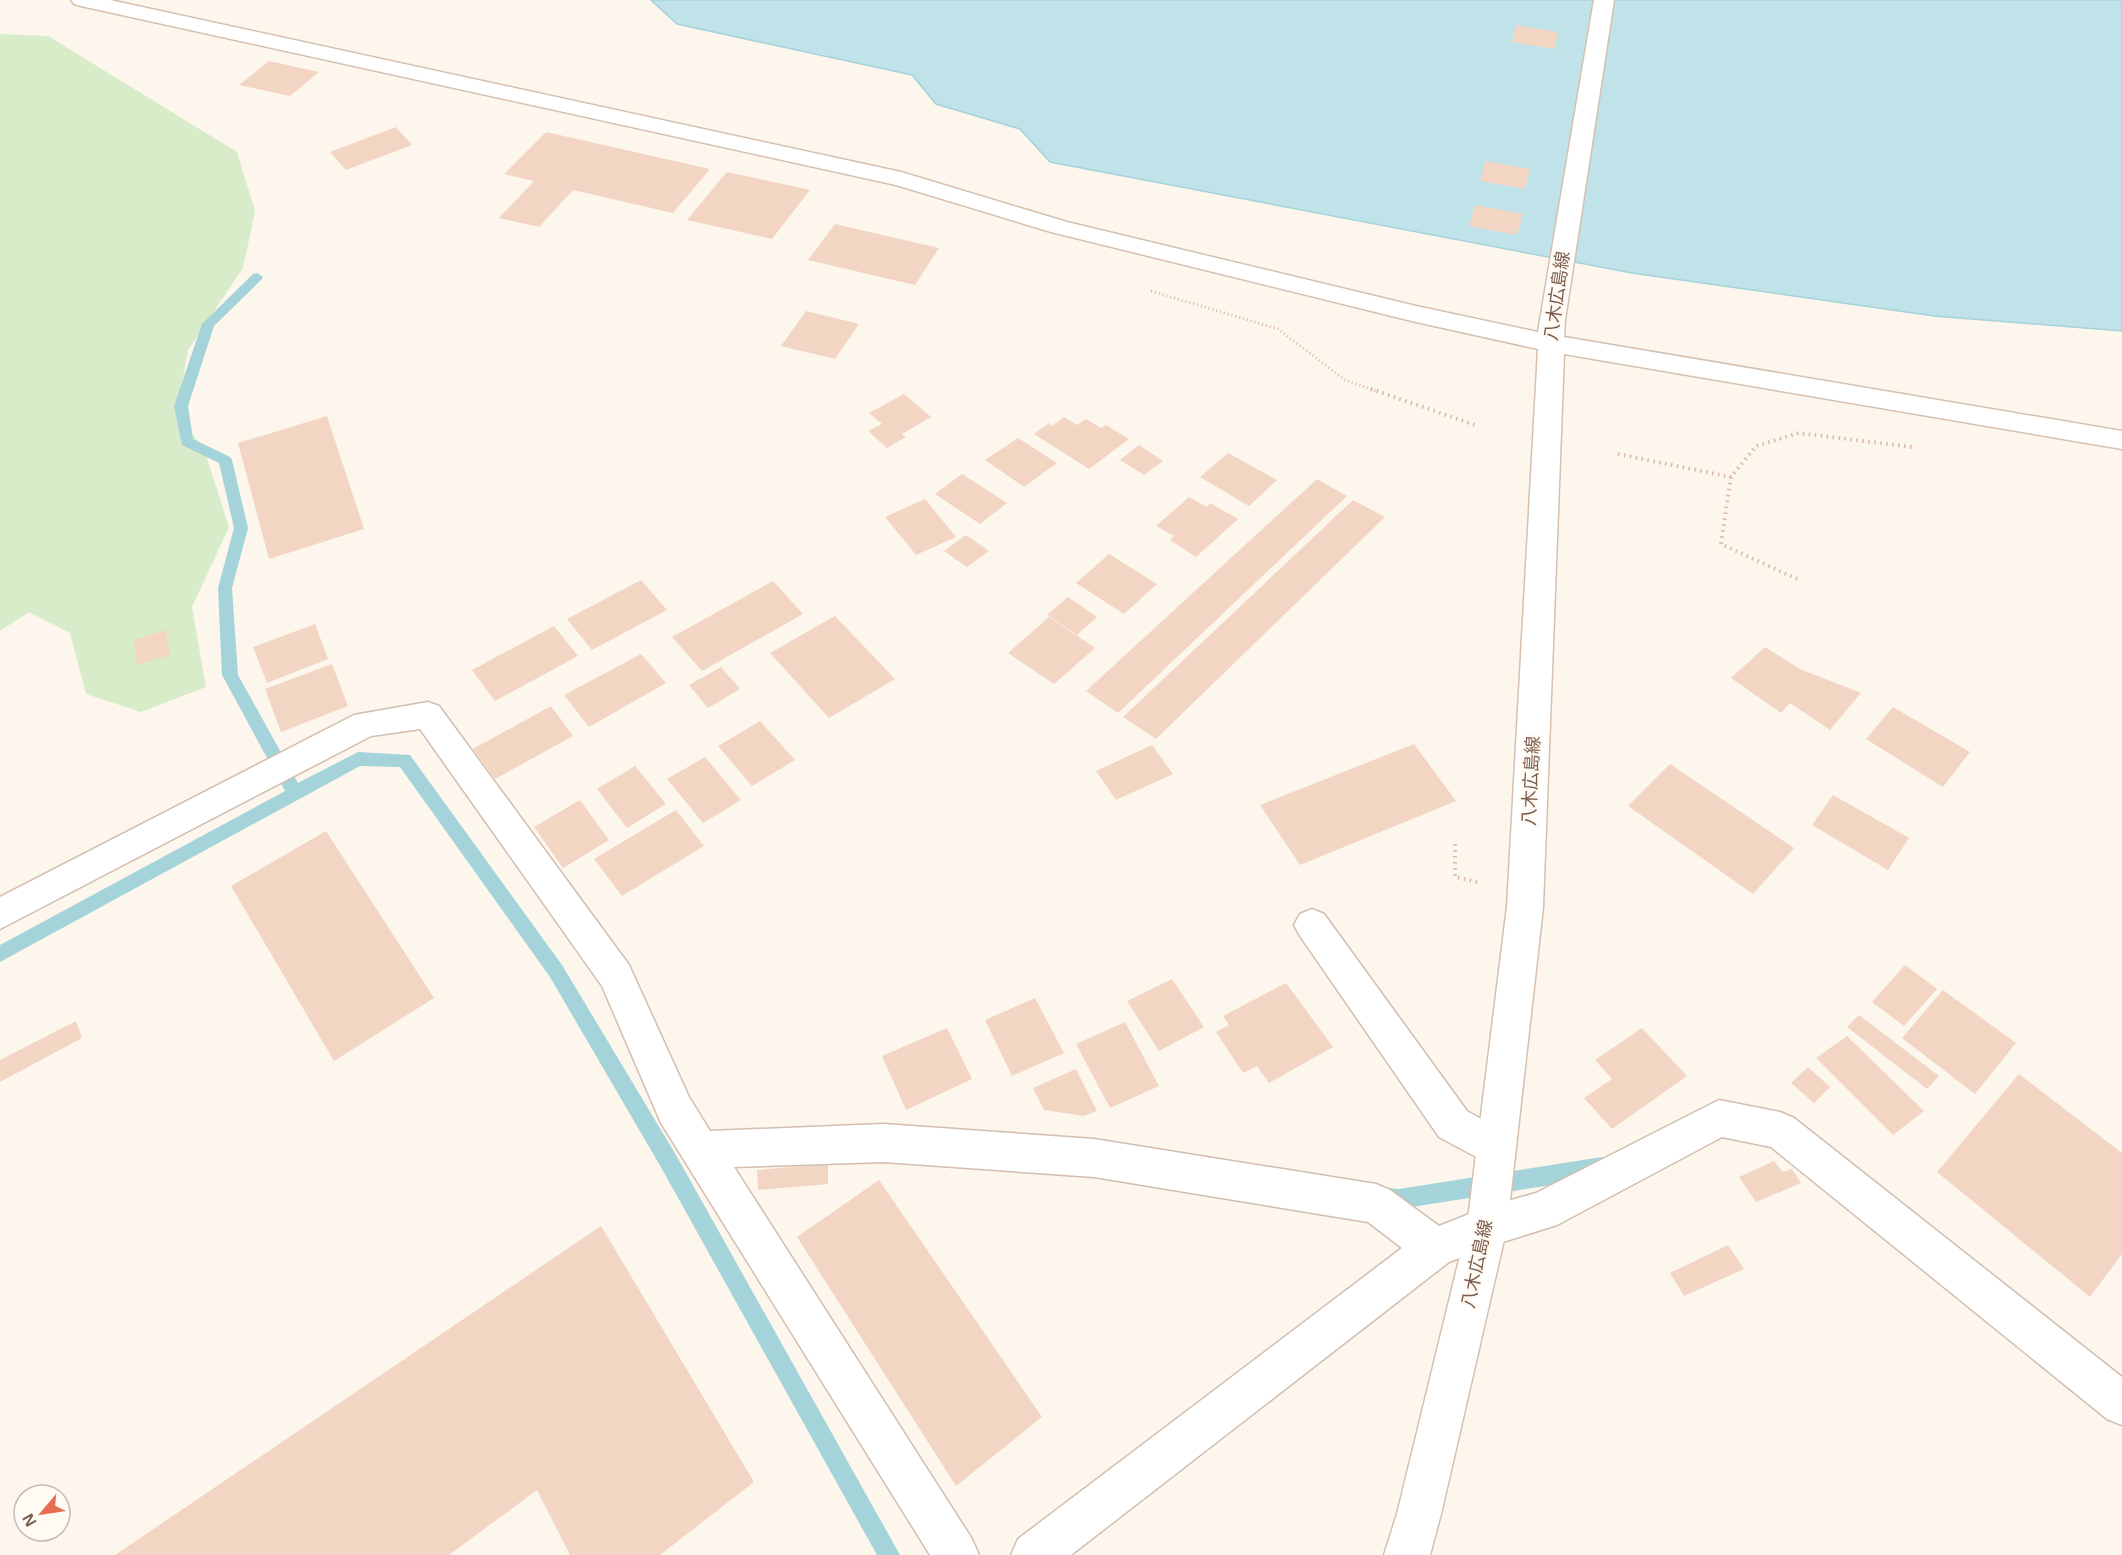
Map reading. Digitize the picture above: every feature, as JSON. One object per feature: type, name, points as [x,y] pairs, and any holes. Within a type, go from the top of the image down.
[{"type":"street","points":[[81,0],[901,179],[1060,227],[1416,314],[1550,344],[2122,440]]},
{"type":"street","name":"八木広島線","points":[[1407,1555],[1487,1227],[1497,1149],[1525,906],[1550,344],[1604,0]]},
{"type":"street","points":[[0,914],[365,724],[428,715],[616,976],[675,1110],[956,1555]]},
{"type":"street","points":[[1312,925],[1453,1124],[1497,1149]]},
{"type":"street","points":[[1034,1555],[1435,1248],[1487,1227],[1543,1211],[1719,1118],[1780,1131],[2122,1404]]},
{"type":"street","points":[[700,1150],[884,1143],[1094,1158],[1376,1204],[1435,1248]]},
{"type":"path","points":[[1150,291],[1278,329],[1345,380],[1475,425]]},
{"type":"path","points":[[1797,579],[1721,544],[1731,477],[1756,446],[1799,433],[1918,448]]},
{"type":"path","points":[[1618,454],[1731,477]]},
{"type":"path","points":[[1455,844],[1455,877],[1483,883]]},
{"type":"green space","points":[[0,34],[48,36],[237,152],[255,211],[243,268],[188,350],[177,411],[205,452],[229,527],[192,607],[206,687],[141,712],[86,694],[70,633],[29,612],[0,631]]},
{"type":"water","points":[[651,0],[2122,0],[2122,331],[1934,316],[1632,273],[1050,162],[1020,129],[936,104],[912,75],[677,24]]},
{"type":"building","points":[[1516,25],[1558,32],[1554,49],[1512,42]]},
{"type":"building","points":[[269,61],[319,72],[290,96],[239,85]]},
{"type":"building","points":[[396,127],[412,145],[346,170],[330,152]]},
{"type":"building","points":[[546,132],[710,169],[673,213],[573,190],[539,227],[499,218],[534,181],[504,174]]},
{"type":"building","points":[[1485,161],[1530,169],[1525,189],[1480,181]]},
{"type":"building","points":[[727,172],[810,190],[772,239],[687,220]]},
{"type":"building","points":[[1475,205],[1523,214],[1517,235],[1469,226]]},
{"type":"building","points":[[835,224],[939,248],[915,285],[808,260]]},
{"type":"building","points":[[806,311],[859,324],[835,359],[781,346]]},
{"type":"building","points":[[904,394],[931,417],[902,434],[906,437],[887,448],[868,431],[882,424],[869,413]]},
{"type":"building","points":[[327,416],[364,529],[269,559],[238,443]]},
{"type":"building","points":[[1064,417],[1077,425],[1086,419],[1101,428],[1106,425],[1129,439],[1089,469],[1034,434],[1049,423],[1052,426]]},
{"type":"building","points":[[1018,438],[1057,463],[1024,487],[985,460]]},
{"type":"building","points":[[1139,445],[1163,461],[1144,475],[1120,460]]},
{"type":"building","points":[[1228,453],[1277,480],[1249,506],[1200,477]]},
{"type":"building","points":[[962,474],[1007,503],[980,524],[935,494]]},
{"type":"building","points":[[1317,479],[1347,496],[1118,713],[1086,691]]},
{"type":"building","points":[[1189,497],[1207,507],[1210,503],[1238,519],[1196,557],[1170,540],[1174,536],[1156,526]]},
{"type":"building","points":[[925,499],[956,537],[916,555],[885,517]]},
{"type":"building","points":[[1353,500],[1385,517],[1156,739],[1123,717]]},
{"type":"building","points":[[966,535],[989,551],[967,567],[944,551]]},
{"type":"building","points":[[1109,554],[1157,584],[1124,614],[1076,583]]},
{"type":"building","points":[[641,580],[667,610],[592,650],[567,619]]},
{"type":"building","points":[[773,581],[803,614],[702,671],[672,637]]},
{"type":"building","points":[[1068,597],[1097,617],[1077,635],[1047,615]]},
{"type":"building","points":[[835,616],[895,679],[829,718],[770,653]]},
{"type":"building","points":[[1049,617],[1095,648],[1054,684],[1008,653]]},
{"type":"building","points":[[315,624],[328,659],[267,683],[253,647]]},
{"type":"building","points":[[554,626],[578,656],[495,701],[472,670]]},
{"type":"building","points":[[166,630],[170,655],[137,665],[134,640]]},
{"type":"building","points":[[1765,647],[1800,669],[1861,693],[1830,730],[1790,703],[1781,713],[1731,678]]},
{"type":"building","points":[[641,654],[666,683],[589,727],[564,695]]},
{"type":"building","points":[[332,664],[348,706],[281,732],[265,689]]},
{"type":"building","points":[[721,667],[740,689],[708,708],[689,685]]},
{"type":"building","points":[[551,706],[573,736],[495,779],[473,749]]},
{"type":"building","points":[[1893,707],[1970,752],[1943,787],[1866,739]]},
{"type":"building","points":[[760,721],[795,760],[752,786],[718,746]]},
{"type":"building","points":[[1414,744],[1456,801],[1300,865],[1260,805]]},
{"type":"building","points":[[1152,745],[1173,774],[1116,800],[1096,771]]},
{"type":"building","points":[[705,757],[741,800],[703,823],[667,779]]},
{"type":"building","points":[[1670,764],[1794,848],[1753,894],[1628,806]]},
{"type":"building","points":[[635,766],[666,804],[627,828],[597,789]]},
{"type":"building","points":[[1833,795],[1909,838],[1888,870],[1812,825]]},
{"type":"building","points":[[580,800],[609,840],[563,868],[534,827]]},
{"type":"building","points":[[676,810],[704,846],[622,896],[594,859]]},
{"type":"building","points":[[326,831],[434,998],[334,1061],[231,886]]},
{"type":"building","points":[[1905,965],[1937,989],[1904,1026],[1872,1002]]},
{"type":"building","points":[[1172,979],[1204,1027],[1159,1051],[1127,1001]]},
{"type":"building","points":[[1286,983],[1333,1047],[1269,1083],[1257,1066],[1243,1073],[1216,1032],[1229,1025],[1223,1016]]},
{"type":"building","points":[[1943,990],[2016,1043],[1975,1094],[1902,1038]]},
{"type":"building","points":[[1035,998],[1064,1053],[1012,1076],[985,1020]]},
{"type":"building","points":[[1859,1015],[1939,1076],[1927,1089],[1847,1027]]},
{"type":"building","points":[[76,1021],[82,1038],[0,1082],[0,1060]]},
{"type":"building","points":[[1125,1022],[1159,1086],[1110,1108],[1076,1044]]},
{"type":"building","points":[[947,1028],[972,1079],[906,1110],[882,1056]]},
{"type":"building","points":[[1642,1028],[1687,1076],[1612,1129],[1584,1098],[1612,1079],[1595,1060]]},
{"type":"building","points":[[1847,1036],[1924,1111],[1893,1135],[1816,1058]]},
{"type":"building","points":[[1808,1067],[1830,1087],[1814,1103],[1791,1083]]},
{"type":"building","points":[[1076,1069],[1097,1111],[1084,1116],[1044,1110],[1033,1088]]},
{"type":"building","points":[[2019,1074],[2122,1153],[2122,1254],[2090,1297],[1937,1172]]},
{"type":"building","points":[[1774,1161],[1783,1172],[1792,1169],[1801,1183],[1756,1202],[1739,1177]]},
{"type":"building","points":[[828,1164],[828,1184],[758,1190],[757,1170]]},
{"type":"building","points":[[879,1180],[1042,1417],[956,1486],[797,1237]]},
{"type":"building","points":[[601,1226],[754,1482],[660,1555],[570,1555],[537,1490],[449,1555],[115,1555]]},
{"type":"building","points":[[1728,1245],[1744,1269],[1684,1296],[1670,1273]]},
{"type":"waterway","points":[[257,277],[208,324],[181,406],[187,442],[225,460],[241,528],[225,588],[230,675],[295,793]]},
{"type":"waterway","points":[[0,954],[358,759],[404,760],[556,971],[669,1162],[889,1555]]},
{"type":"waterway","points":[[1381,1197],[1399,1199],[1602,1167]]}]
